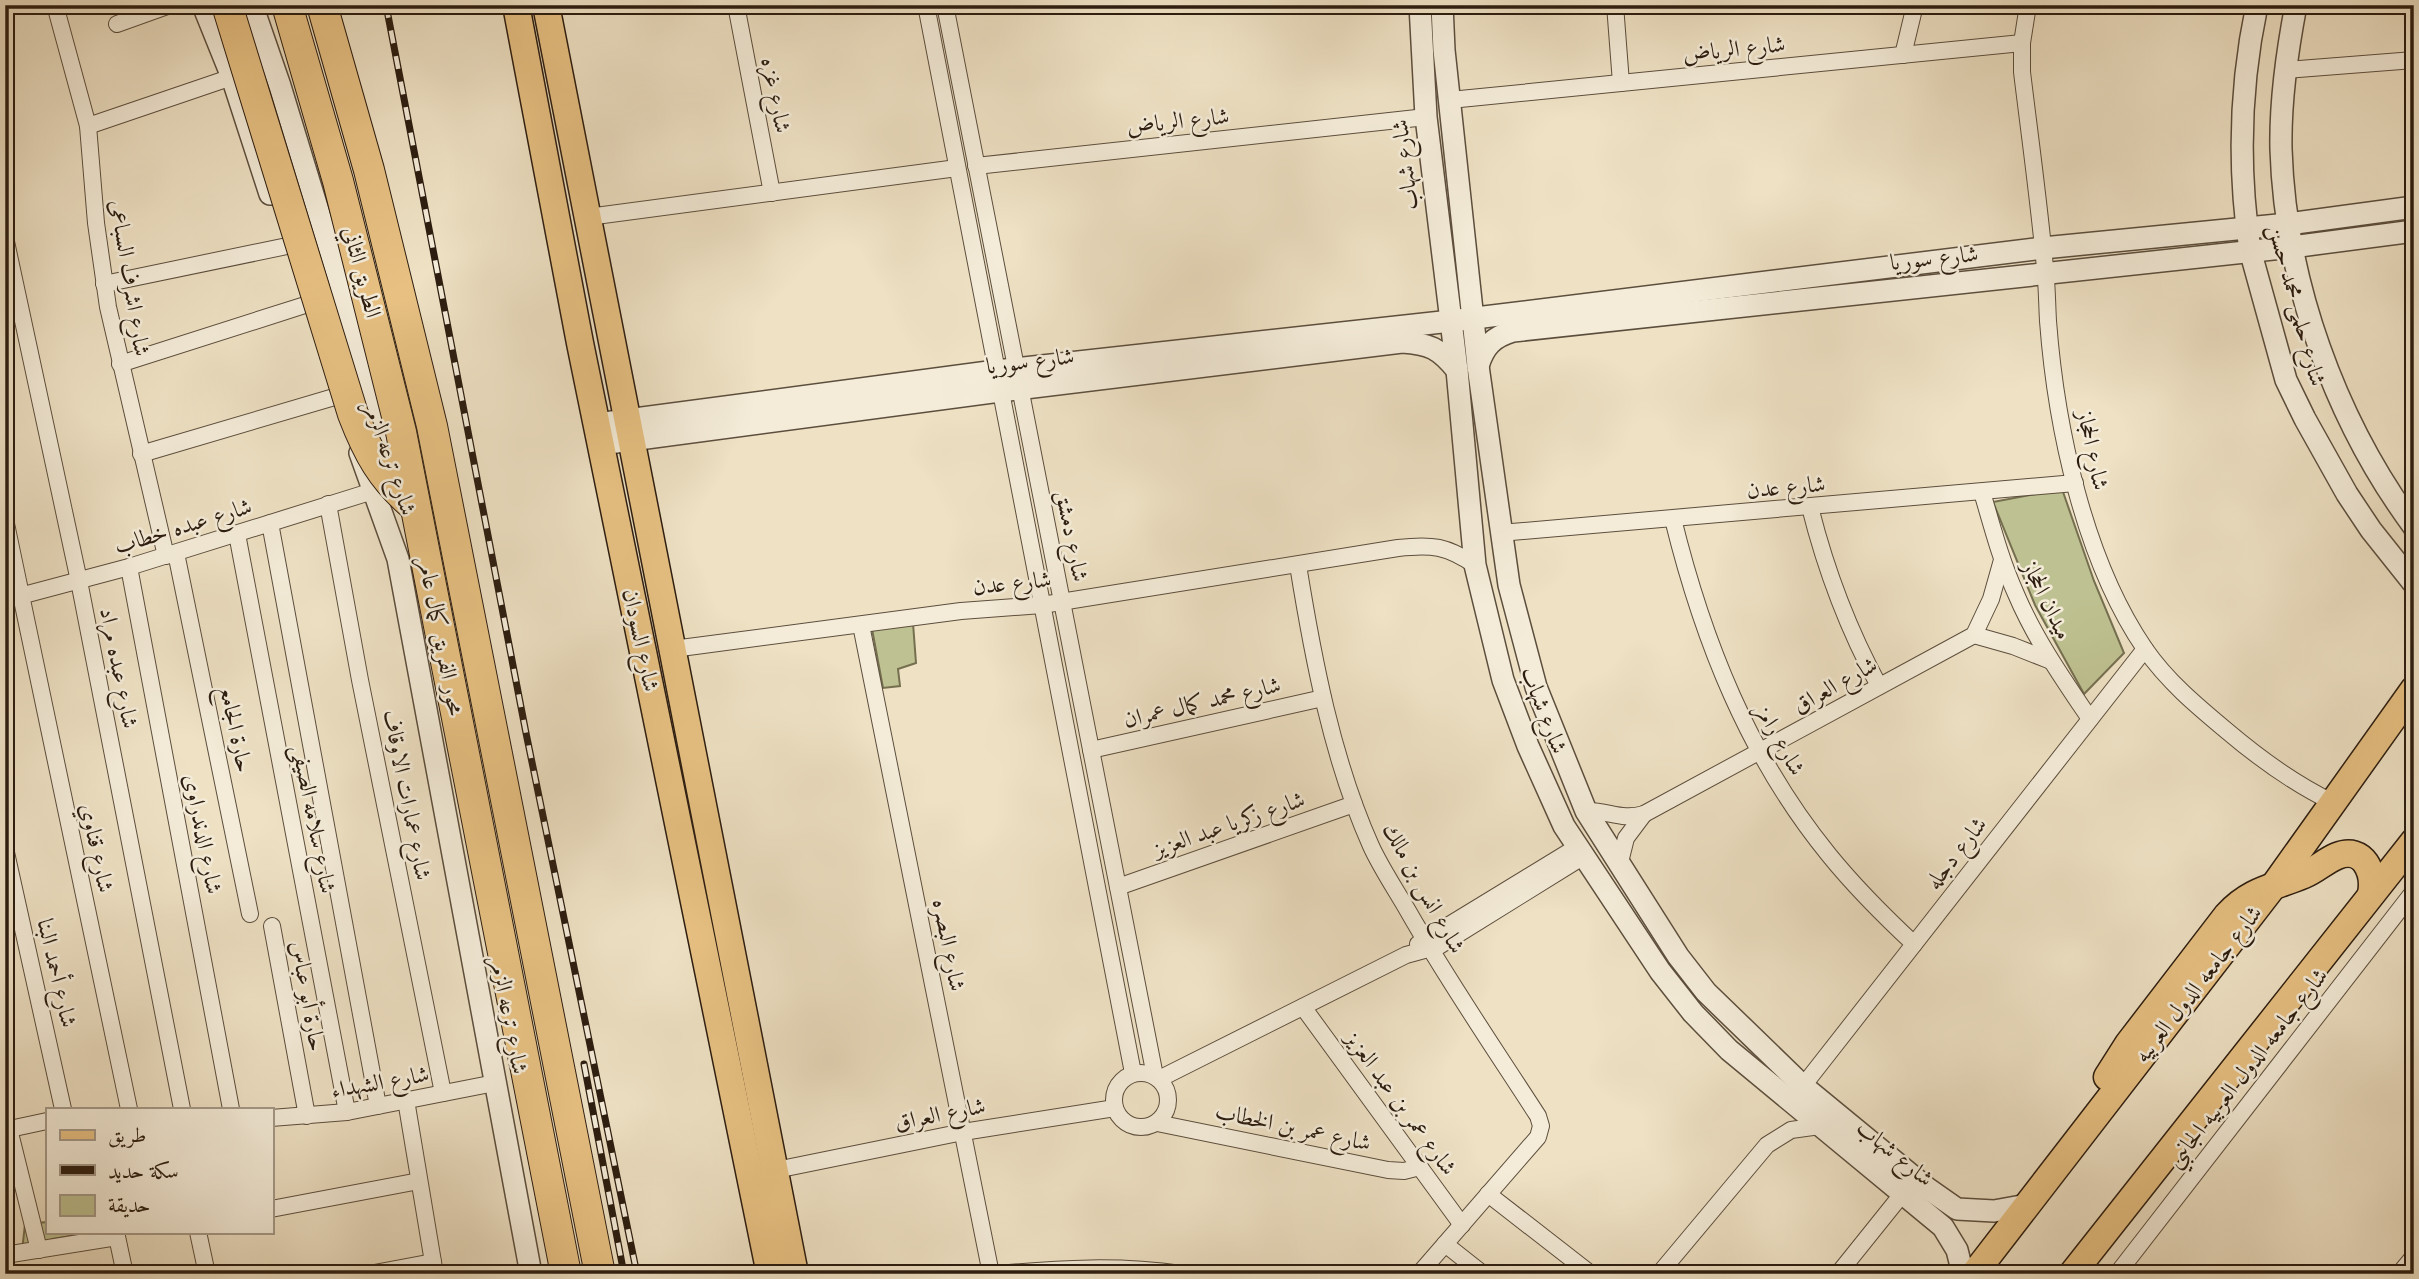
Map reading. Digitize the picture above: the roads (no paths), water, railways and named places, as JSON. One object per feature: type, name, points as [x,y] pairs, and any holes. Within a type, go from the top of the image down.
[{"type":"highway","points":[[227,5],[353,414],[381,472],[394,489],[414,506]]},
{"type":"highway","name":"محور الفريق كمال عامر","points":[[287,5],[338,181],[401,432],[566,1274]]},
{"type":"highway","name":"محور الفريق كمال عامر","points":[[322,5],[369,170],[432,426],[600,1274]]},
{"type":"main road","name":"شارع السودان","points":[[516,5],[599,434],[763,1173],[795,1274]]},
{"type":"main road","points":[[533,5],[582,278],[584,306],[580,343]]},
{"type":"main road","name":"شارع السودان","points":[[546,5],[673,649],[763,1173],[769,1274]]},
{"type":"main road","name":"شارع جامعه الدول العربيه","points":[[1975,1274],[2275,884],[2414,689]]},
{"type":"main road","points":[[2073,1274],[2414,841]]},
{"type":"main road","points":[[2275,884],[2312,872],[2334,858],[2347,854],[2361,859],[2370,868],[2373,882],[2371,894]]},
{"type":"street","name":"شارع اشرف السباعى","points":[[55,5],[88,127],[104,284],[120,364],[141,454],[171,555]]},
{"type":"street","points":[[117,24],[170,5]]},
{"type":"street","name":"شارع ترعه الزمر","points":[[203,5],[232,77],[305,305],[341,395],[398,559],[531,1274]]},
{"type":"street","name":"الطريق الثاني","points":[[252,5],[280,86],[340,283],[396,518],[398,559]]},
{"type":"street","name":"شارع غزه","points":[[736,5],[772,192]]},
{"type":"street","name":"شارع شهاب","points":[[1420,5],[1426,117],[1457,370],[1475,565],[1503,680],[1528,746],[1563,826],[1660,971],[1693,1013],[1729,1050],[1943,1227],[1957,1250],[1963,1274]]},
{"type":"street","name":"شارع شهاب","points":[[1442,5],[1478,366],[1508,585],[1536,687],[1586,811],[1678,956],[1706,992],[1803,1086],[1927,1188],[1957,1209]]},
{"type":"street","points":[[1615,5],[1621,83]]},
{"type":"street","points":[[1903,55],[1915,5]]},
{"type":"street","name":"شارع الحجاز","points":[[2028,5],[2022,43],[2022,72],[2046,272],[2054,376],[2075,483],[2096,552],[2145,649],[2171,681],[2271,768],[2332,802]]},
{"type":"street","name":"شارع حلمى محمد حسن","points":[[2257,5],[2248,47],[2243,130],[2250,250],[2286,380],[2305,419],[2347,494],[2412,579]]},
{"type":"street","name":"شارع حلمى محمد حسن","points":[[2296,5],[2285,70],[2281,146],[2292,247],[2311,319],[2337,389],[2370,456],[2414,527]]},
{"type":"street","points":[[926,8],[948,6]]},
{"type":"street","name":"شارع دمشق","points":[[948,6],[976,166],[1042,605],[1133,1073]]},
{"type":"street","name":"شارع دمشق","points":[[926,8],[957,168],[1061,601],[1157,1077]]},
{"type":"street","name":"شارع الرياض","points":[[1450,100],[2022,43]]},
{"type":"street","points":[[2285,70],[2414,60]]},
{"type":"street","points":[[88,127],[232,77]]},
{"type":"street","name":"شارع الرياض","points":[[976,166],[1426,117]]},
{"type":"street","points":[[588,216],[957,168]]},
{"type":"street","name":"شارع سوريا","points":[[1478,366],[1489,343],[1500,335],[1642,307],[2043,248],[2288,224],[2414,207]]},
{"type":"street","name":"شارع سوريا","points":[[599,434],[1473,318],[1642,307],[2046,272],[2292,247],[2414,231]]},
{"type":"street","name":"شارع عبده مراد","points":[[5,237],[79,582],[182,1108]]},
{"type":"street","points":[[104,284],[287,246]]},
{"type":"street","points":[[1445,276],[1456,281],[1463,278],[1468,271]]},
{"type":"street","points":[[120,364],[305,305]]},
{"type":"street","name":"شارع سوريا","points":[[1008,380],[1402,342],[1437,349],[1457,370]]},
{"type":"street","points":[[141,454],[341,395]]},
{"type":"street","name":"شارع عدن","points":[[1500,533],[2075,483]]},
{"type":"street","name":"شارع عبده خطاب","points":[[13,598],[171,555],[373,491]]},
{"type":"street","name":"ميدان الحجاز","points":[[1982,492],[2002,560],[2016,594],[2051,661],[2090,719]]},
{"type":"street","name":"شارع عمارات الاوقاف","points":[[328,505],[360,680],[443,1093]]},
{"type":"street","points":[[1810,507],[1837,600],[1856,644],[1880,686]]},
{"type":"street","name":"شارع قناوي","points":[[5,519],[13,598],[129,1108]]},
{"type":"street","name":"شارع رامز","points":[[1673,519],[1685,568],[1708,639],[1736,708],[1759,752],[1791,805],[1828,855],[1869,901],[1914,944]]},
{"type":"street","points":[[270,523],[378,1106]]},
{"type":"street","name":"شارع سلامه الصيفى","points":[[237,534],[346,1112]]},
{"type":"street","name":"شارع عدن","points":[[673,649],[961,611],[1042,605],[1427,545],[1454,551],[1475,565]]},
{"type":"street","name":"حارة الجامع","points":[[171,555],[250,914]]},
{"type":"street","points":[[2002,560],[1991,599],[1974,635],[2051,661]]},
{"type":"street","name":"شارع انس بن مالك","points":[[1298,565],[1311,645],[1324,698],[1354,804],[1372,848],[1427,945],[1533,1108],[1541,1126],[1538,1137],[1419,1274]]},
{"type":"street","name":"شارع الدندراوى","points":[[129,567],[232,1108]]},
{"type":"street","name":"شارع البصره","points":[[861,625],[991,1274]]},
{"type":"street","name":"شارع العراق","points":[[1586,811],[1622,818],[1644,814],[1974,635]]},
{"type":"street","name":"شارع دجله","points":[[1803,1086],[2145,649]]},
{"type":"street","name":"شارع محمد كمال عمران","points":[[1091,750],[1324,698]]},
{"type":"street","points":[[441,793],[459,811],[472,819],[491,822],[500,814],[513,781]]},
{"type":"street","name":"شارع زكريا عبد العزيز","points":[[1118,887],[1354,804]]},
{"type":"street","name":"شارع العراق","points":[[1619,866],[1626,838],[1644,814]]},
{"type":"street","name":"شارع أحمد البنا","points":[[5,848],[64,1108]]},
{"type":"street","points":[[1157,1077],[1427,945],[1581,851]]},
{"type":"street","points":[[468,936],[485,891],[501,881],[520,884],[540,912]]},
{"type":"street","name":"شارع جامعه الدول العربيه الجانبي","points":[[2116,1274],[2414,891]]},
{"type":"street","name":"حارة أبو عباس","points":[[272,926],[307,1116]]},
{"type":"street","name":"شارع عمر بن عبد العزيز","points":[[1303,1007],[1462,1225]]},
{"type":"street","points":[[1144,1072],[1157,1077],[1166,1087],[1169,1096],[1164,1115],[1157,1123],[1148,1127],[1128,1124],[1119,1117],[1115,1108],[1114,1094],[1121,1081],[1133,1073],[1144,1072]]},
{"type":"street","name":"شارع الشهداء","points":[[273,1118],[346,1112],[495,1083]]},
{"type":"street","points":[[369,1274],[434,1268],[406,1100]]},
{"type":"street","name":"شارع العراق","points":[[763,1173],[963,1132],[1115,1108]]},
{"type":"street","points":[[38,1250],[7,1129],[46,1121]]},
{"type":"street","name":"شارع عمر بن الخطاب","points":[[1157,1123],[1388,1170],[1404,1171],[1420,1167]]},
{"type":"street","points":[[1659,1274],[1767,1145],[1791,1130],[1820,1126]]},
{"type":"street","points":[[273,1209],[419,1181]]},
{"type":"street","points":[[1838,1274],[1903,1193]]},
{"type":"street","points":[[1488,1194],[1591,1274]]},
{"type":"street","points":[[1943,1227],[1955,1219],[1957,1209],[1994,1211],[2027,1205]]},
{"type":"street","points":[[5,1255],[117,1234],[125,1274]]},
{"type":"street","points":[[198,1234],[207,1274]]},
{"type":"street","points":[[1445,1244],[1483,1274]]},
{"type":"street","points":[[2399,1274],[2414,1256]]},
{"type":"street","points":[[999,1274],[1051,1269],[1112,1268],[1181,1274]]},
{"type":"railway","points":[[386,5],[526,733],[637,1274]]},
{"type":"railway","points":[[584,1064],[624,1274]]}]
